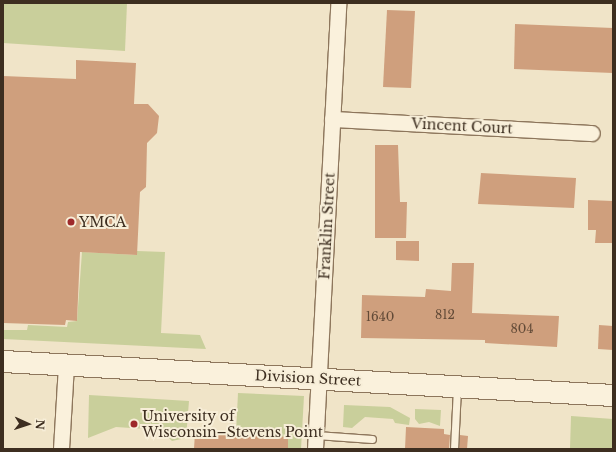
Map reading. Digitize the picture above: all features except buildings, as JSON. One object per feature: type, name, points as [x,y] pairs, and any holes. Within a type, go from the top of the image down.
[{"type":"main road","name":"Division Street","points":[[3,361],[613,395]]},
{"type":"street","name":"Franklin Street","points":[[316,442],[338,3]]},
{"type":"street","name":"Vincent Court","points":[[332,119],[592,133]]},
{"type":"street","points":[[61,449],[66,364]]},
{"type":"lane","points":[[454,449],[457,386]]},
{"type":"lane","points":[[316,442],[372,439]]},
{"type":"green space","points":[[3,3],[127,3],[125,51],[3,43]]},
{"type":"green space","points":[[137,251],[165,252],[161,333],[200,335],[206,349],[3,339],[3,330],[27,330],[28,325],[67,327],[68,322],[77,321],[82,252],[137,255]]},
{"type":"green space","points":[[238,393],[304,396],[301,449],[282,449],[236,434]]},
{"type":"green space","points":[[89,395],[189,401],[186,438],[172,441],[161,430],[116,427],[88,438]]},
{"type":"green space","points":[[344,405],[390,407],[410,418],[409,425],[395,423],[393,419],[365,417],[352,428],[343,427]]},
{"type":"green space","points":[[415,409],[441,410],[440,426],[429,422],[419,424],[415,419]]},
{"type":"green space","points":[[571,416],[613,419],[613,449],[570,449]]},
{"type":"place","name":"YMCA","points":[[71,222]]},
{"type":"place","name":"University of Wisconsin–Stevens Point","points":[[134,424]]}]
